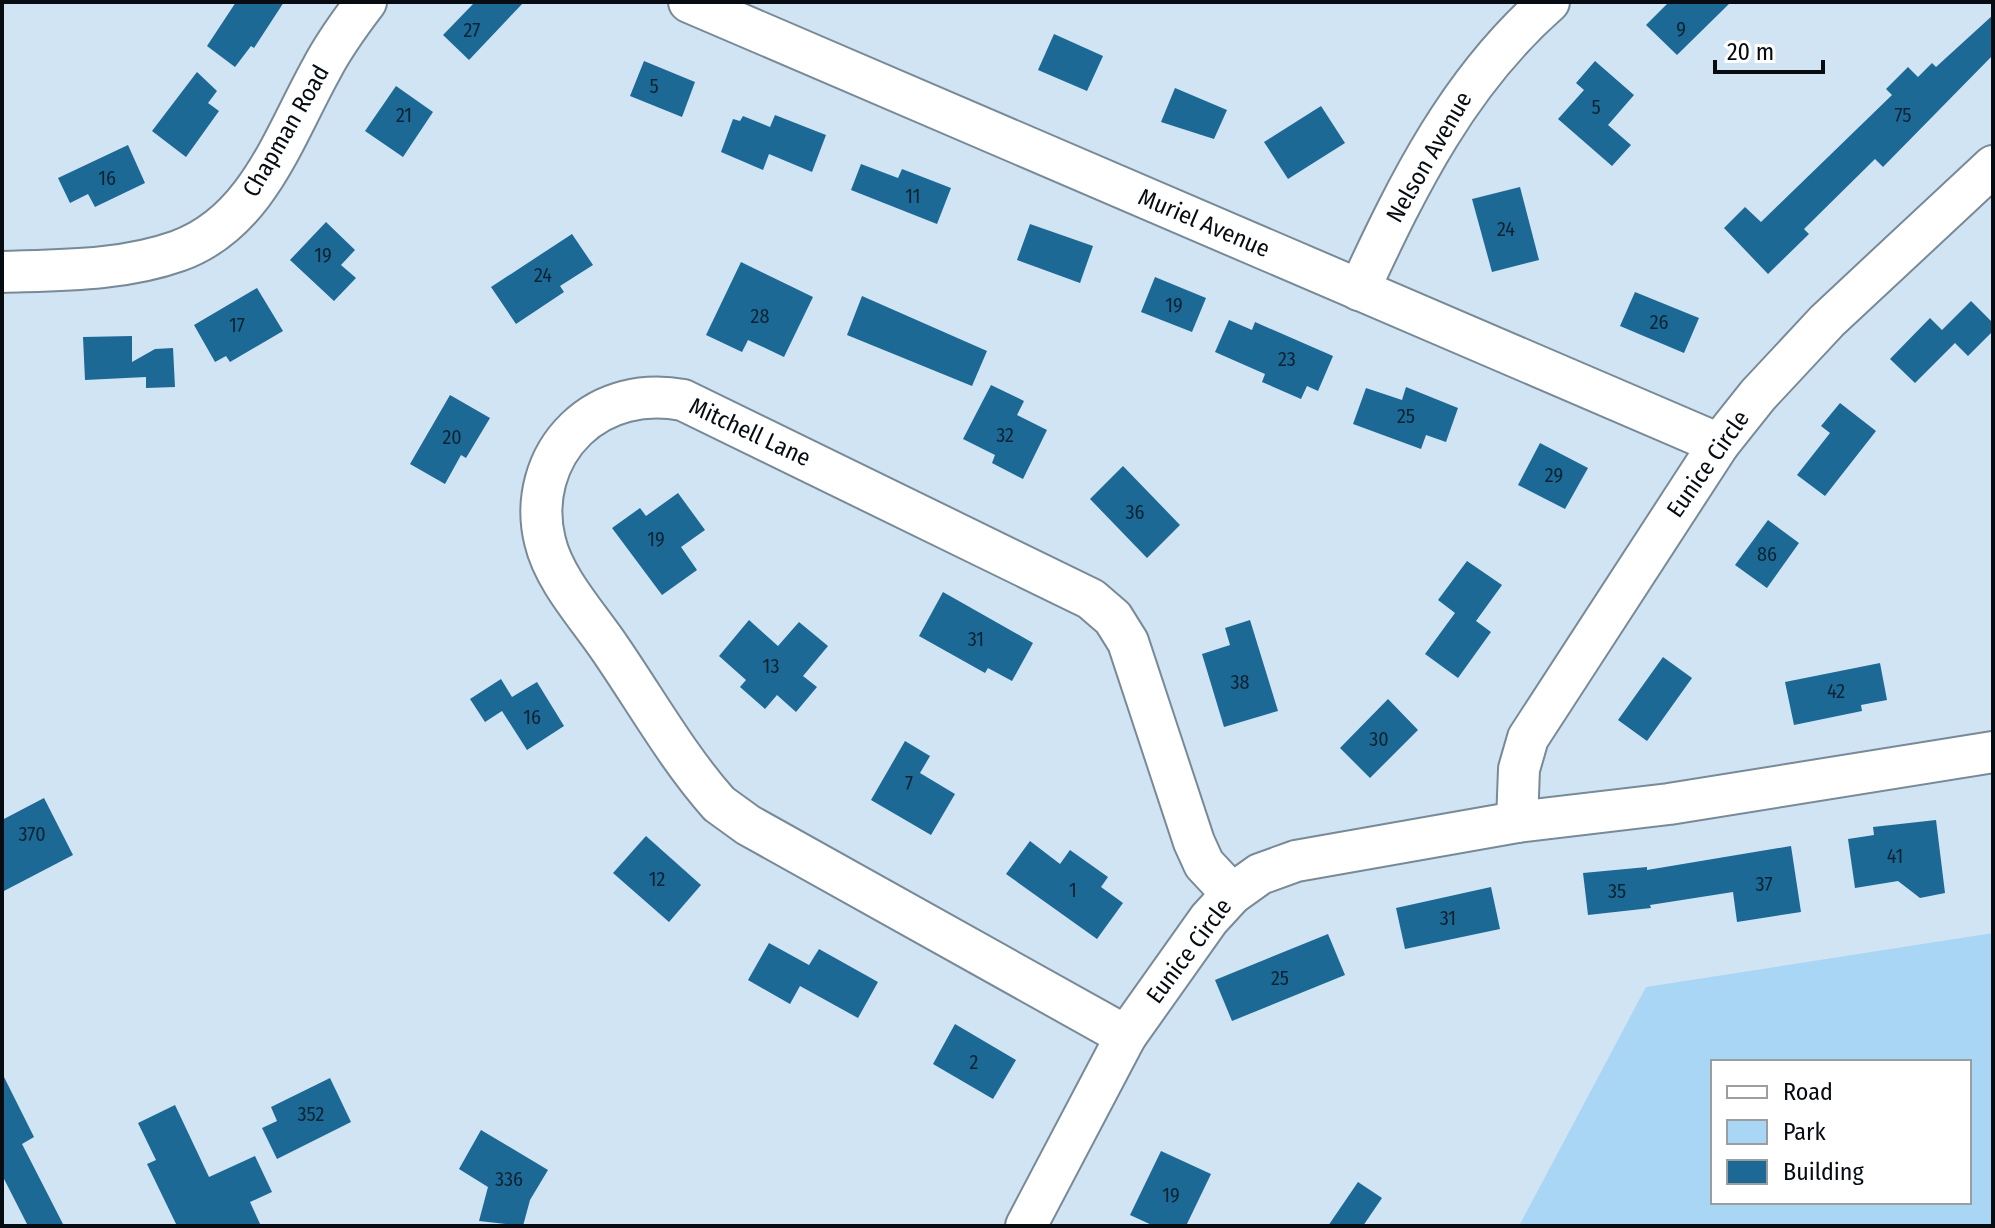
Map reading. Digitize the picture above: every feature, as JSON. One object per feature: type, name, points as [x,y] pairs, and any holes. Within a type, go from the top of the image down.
[{"type":"street","name":"Chapman Road","points":[[2,272],[134,263],[178,251],[219,229],[239,211],[263,178],[323,66],[366,2]]},
{"type":"street","name":"Muriel Avenue","points":[[689,2],[1719,444]]},
{"type":"street","name":"Nelson Avenue","points":[[1359,290],[1411,180],[1454,106],[1504,47],[1549,2]]},
{"type":"street","name":"Eunice Circle","points":[[1517,822],[1519,769],[1528,738],[1719,444],[1804,344],[1993,166]]},
{"type":"street","name":"Mitchell Lane","points":[[1126,1036],[748,825],[719,804],[549,555],[541,505],[549,468],[561,446],[587,419],[609,407],[646,397],[683,400],[1091,599],[1113,618],[1128,642],[1194,842],[1204,864],[1232,894]]},
{"type":"street","name":"Eunice Circle","points":[[1026,1226],[1126,1036],[1184,952],[1232,894],[1260,874],[1296,861],[1517,822],[1669,804],[1993,752]]},
{"type":"green space","points":[[1993,933],[1993,1226],[1519,1226],[1646,987]]},
{"type":"building","points":[[236,2],[284,2],[254,48],[251,46],[235,67],[207,46]]},
{"type":"building","points":[[475,2],[524,2],[469,60],[443,35]]},
{"type":"building","points":[[1669,2],[1731,2],[1677,55],[1646,25]]},
{"type":"building","points":[[1993,15],[1993,55],[1883,167],[1875,159],[1804,229],[1809,234],[1768,274],[1724,228],[1745,207],[1761,222],[1892,95],[1886,89],[1908,67],[1918,77],[1932,63],[1936,67]]},
{"type":"building","points":[[1054,34],[1103,56],[1087,91],[1038,70]]},
{"type":"building","points":[[644,61],[695,82],[682,117],[630,96]]},
{"type":"building","points":[[1595,61],[1634,95],[1608,125],[1631,145],[1612,166],[1558,119],[1584,90],[1576,83]]},
{"type":"building","points":[[197,72],[217,91],[208,103],[219,111],[186,157],[152,131]]},
{"type":"building","points":[[396,86],[433,112],[403,157],[365,131]]},
{"type":"building","points":[[1175,88],[1227,110],[1214,139],[1161,122]]},
{"type":"building","points":[[1321,106],[1345,143],[1288,179],[1264,142]]},
{"type":"building","points":[[775,115],[826,135],[812,172],[769,154],[763,170],[721,152],[733,119],[740,121],[743,116],[770,127]]},
{"type":"building","points":[[128,145],[145,183],[95,207],[88,194],[70,203],[58,178]]},
{"type":"building","points":[[861,164],[898,178],[902,169],[951,188],[937,224],[851,190]]},
{"type":"building","points":[[1520,187],[1539,260],[1492,272],[1472,199]]},
{"type":"building","points":[[326,222],[355,250],[341,265],[356,278],[334,301],[290,260]]},
{"type":"building","points":[[1030,224],[1093,246],[1080,283],[1017,260]]},
{"type":"building","points":[[572,234],[593,265],[560,286],[564,292],[516,324],[491,287]]},
{"type":"building","points":[[741,262],[813,297],[784,357],[748,340],[742,352],[706,335]]},
{"type":"building","points":[[1155,277],[1206,298],[1192,332],[1141,312]]},
{"type":"building","points":[[257,288],[283,331],[230,362],[226,356],[215,362],[194,325]]},
{"type":"building","points":[[1635,292],[1699,318],[1684,353],[1620,326]]},
{"type":"building","points":[[862,296],[987,351],[972,386],[847,335]]},
{"type":"building","points":[[1971,301],[1993,323],[1993,331],[1968,356],[1955,343],[1915,383],[1890,359],[1930,318],[1942,330]]},
{"type":"building","points":[[1229,320],[1252,330],[1255,322],[1333,356],[1318,391],[1307,386],[1301,399],[1262,382],[1265,374],[1215,352]]},
{"type":"building","points":[[132,336],[132,362],[155,349],[173,348],[175,387],[146,388],[146,377],[85,380],[83,337]]},
{"type":"building","points":[[991,385],[1024,401],[1017,415],[1047,430],[1023,479],[992,463],[995,455],[963,439]]},
{"type":"building","points":[[1406,387],[1458,408],[1446,442],[1426,435],[1421,449],[1353,424],[1366,388],[1402,400]]},
{"type":"building","points":[[450,395],[490,418],[466,458],[461,455],[445,484],[410,464]]},
{"type":"building","points":[[1840,403],[1876,431],[1825,496],[1797,475],[1830,433],[1821,426]]},
{"type":"building","points":[[1540,443],[1588,468],[1565,509],[1518,485]]},
{"type":"building","points":[[1123,466],[1180,525],[1147,558],[1090,499]]},
{"type":"building","points":[[678,493],[705,530],[681,547],[697,570],[662,595],[612,528],[640,508],[646,516]]},
{"type":"building","points":[[1768,520],[1799,543],[1767,588],[1735,565]]},
{"type":"building","points":[[1467,561],[1502,585],[1476,621],[1491,632],[1458,678],[1425,654],[1455,613],[1438,600]]},
{"type":"building","points":[[943,592],[1033,643],[1012,681],[988,668],[985,673],[919,636]]},
{"type":"building","points":[[749,620],[778,646],[799,622],[828,646],[803,676],[817,687],[796,712],[777,695],[765,709],[740,687],[746,680],[719,656]]},
{"type":"building","points":[[1250,620],[1278,711],[1224,727],[1202,654],[1230,645],[1225,628]]},
{"type":"building","points":[[1663,657],[1692,678],[1647,741],[1618,720]]},
{"type":"building","points":[[1880,663],[1887,700],[1861,705],[1862,711],[1794,725],[1785,682]]},
{"type":"building","points":[[501,679],[512,697],[537,682],[564,726],[527,750],[502,711],[485,722],[470,699]]},
{"type":"building","points":[[1388,699],[1418,730],[1370,778],[1340,748]]},
{"type":"building","points":[[905,741],[930,756],[920,773],[955,794],[931,835],[871,800]]},
{"type":"building","points":[[44,798],[73,855],[2,892],[2,820]]},
{"type":"building","points":[[1936,820],[1945,893],[1920,898],[1898,881],[1855,888],[1848,839],[1874,835],[1873,827]]},
{"type":"building","points":[[646,836],[701,885],[669,922],[613,873]]},
{"type":"building","points":[[1030,841],[1060,864],[1070,850],[1108,877],[1101,887],[1123,903],[1097,939],[1006,874]]},
{"type":"building","points":[[1791,846],[1801,912],[1737,922],[1733,892],[1650,905],[1651,908],[1588,915],[1583,873],[1647,867],[1647,870]]},
{"type":"building","points":[[1491,887],[1500,929],[1405,949],[1396,908]]},
{"type":"building","points":[[1328,934],[1345,975],[1232,1021],[1215,980]]},
{"type":"building","points":[[769,943],[809,965],[819,949],[878,982],[858,1018],[800,986],[790,1004],[748,980]]},
{"type":"building","points":[[955,1024],[1016,1060],[993,1099],[933,1064]]},
{"type":"building","points":[[2,1073],[34,1137],[22,1144],[64,1226],[28,1226],[2,1175]]},
{"type":"building","points":[[330,1078],[351,1122],[277,1159],[262,1128],[277,1121],[271,1107]]},
{"type":"building","points":[[175,1105],[209,1177],[255,1156],[272,1192],[250,1202],[261,1226],[177,1226],[147,1164],[156,1160],[138,1123]]},
{"type":"building","points":[[481,1130],[548,1170],[530,1200],[523,1226],[479,1221],[488,1187],[459,1169]]},
{"type":"building","points":[[1161,1151],[1211,1174],[1186,1226],[1154,1226],[1130,1215]]},
{"type":"building","points":[[1358,1182],[1382,1198],[1363,1226],[1328,1226]]}]
